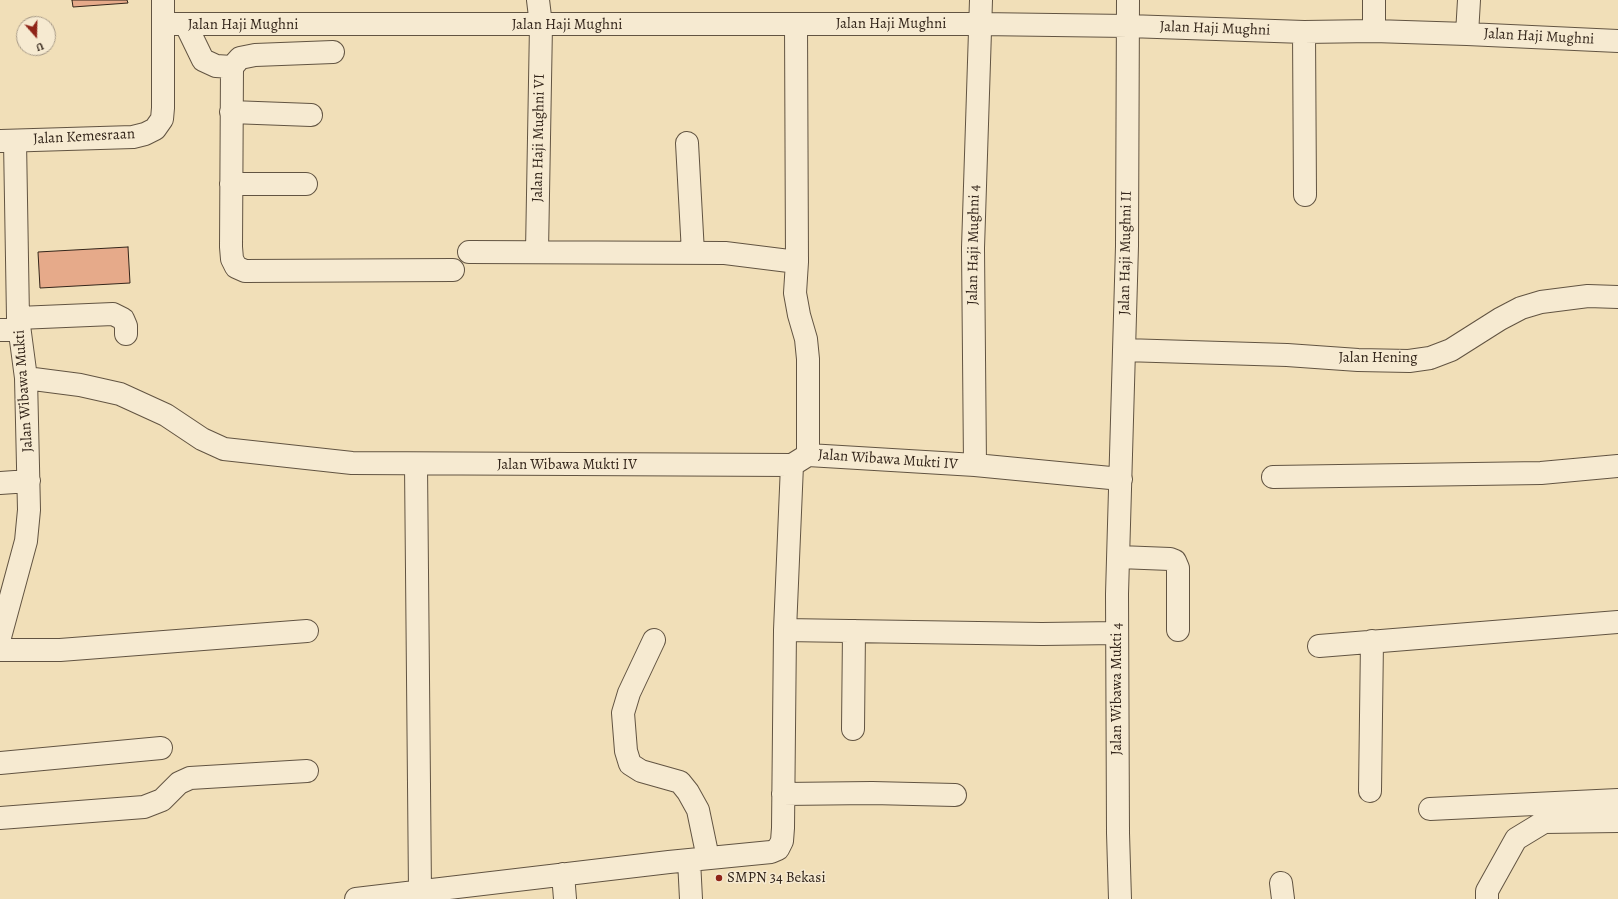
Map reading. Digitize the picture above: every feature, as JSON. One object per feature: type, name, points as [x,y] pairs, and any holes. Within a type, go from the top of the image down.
[{"type":"street","name":"Jalan Kemesraan","points":[[8,140],[133,137],[145,134],[155,129],[162,119],[163,108],[163,0]]},
{"type":"street","name":"Jalan Haji Mughni VI","points":[[537,251],[541,25],[538,0]]},
{"type":"street","name":"Jalan Haji Mughni 4","points":[[975,465],[973,248],[981,0]]},
{"type":"street","name":"Jalan Haji Mughni II","points":[[1121,479],[1127,246],[1128,0]]},
{"type":"street","points":[[1374,0],[1374,31]]},
{"type":"street","points":[[1467,34],[1469,0]]},
{"type":"street","name":"Jalan Haji Mughni","points":[[164,24],[980,24],[1128,26],[1304,32],[1374,31],[1618,41]]},
{"type":"street","points":[[356,899],[380,898],[420,891],[563,874],[771,852],[778,849],[782,841],[783,828],[785,630],[808,359],[806,339],[799,315],[795,293],[797,262],[796,24]]},
{"type":"street","points":[[186,25],[203,60],[216,66],[232,67]]},
{"type":"street","points":[[1304,32],[1305,195]]},
{"type":"street","points":[[334,52],[255,55],[240,58],[232,67],[232,259],[236,267],[245,271],[453,270]]},
{"type":"street","points":[[232,112],[311,115]]},
{"type":"street","name":"Jalan Wibawa Mukti","points":[[0,637],[26,541],[29,510],[26,378],[12,326],[8,140]]},
{"type":"street","points":[[687,143],[693,253]]},
{"type":"street","points":[[231,184],[306,184]]},
{"type":"street","points":[[469,252],[537,251],[725,253],[797,262]]},
{"type":"street","name":"Jalan Hening","points":[[1124,350],[1287,355],[1358,360],[1409,360],[1430,358],[1451,350],[1500,318],[1520,308],[1542,302],[1588,296],[1618,297]]},
{"type":"street","points":[[12,326],[113,314],[123,319],[126,326],[126,334]]},
{"type":"street","name":"Jalan Wibawa Mukti IV","points":[[26,378],[80,385],[120,394],[166,415],[202,439],[224,449],[352,463],[416,465],[800,460],[975,465],[1121,479]]},
{"type":"street","points":[[416,465],[420,891]]},
{"type":"street","points":[[1273,478],[1541,473],[1618,466]]},
{"type":"street","name":"Jalan Wibawa Mukti 4","points":[[1120,899],[1117,633],[1121,479]]},
{"type":"street","points":[[0,483],[29,481]]},
{"type":"street","points":[[1119,557],[1170,559],[1175,561],[1178,568],[1178,630]]},
{"type":"street","points":[[1320,646],[1618,622]]},
{"type":"street","points":[[785,630],[1042,634],[1117,633]]},
{"type":"street","points":[[0,650],[60,650],[307,631]]},
{"type":"street","points":[[853,729],[854,631]]},
{"type":"street","points":[[654,640],[629,693],[623,713],[626,751],[630,764],[640,771],[680,782],[688,792],[698,810],[698,859],[691,899]]},
{"type":"street","points":[[1370,791],[1372,641]]},
{"type":"street","points":[[0,763],[161,748]]},
{"type":"street","points":[[0,818],[144,807],[162,800],[179,783],[190,778],[307,771]]},
{"type":"street","points":[[784,794],[872,793],[955,795]]},
{"type":"street","points":[[1430,809],[1618,800]]},
{"type":"street","points":[[1487,899],[1487,891],[1516,839],[1544,822],[1618,822]]},
{"type":"street","points":[[563,874],[565,899]]},
{"type":"building","points":[[72,0],[127,0],[128,3],[73,7]]},
{"type":"building","points":[[128,247],[130,283],[40,288],[38,252]]},
{"type":"place","name":"SMPN 34 Bekasi","points":[[719,878]]}]
